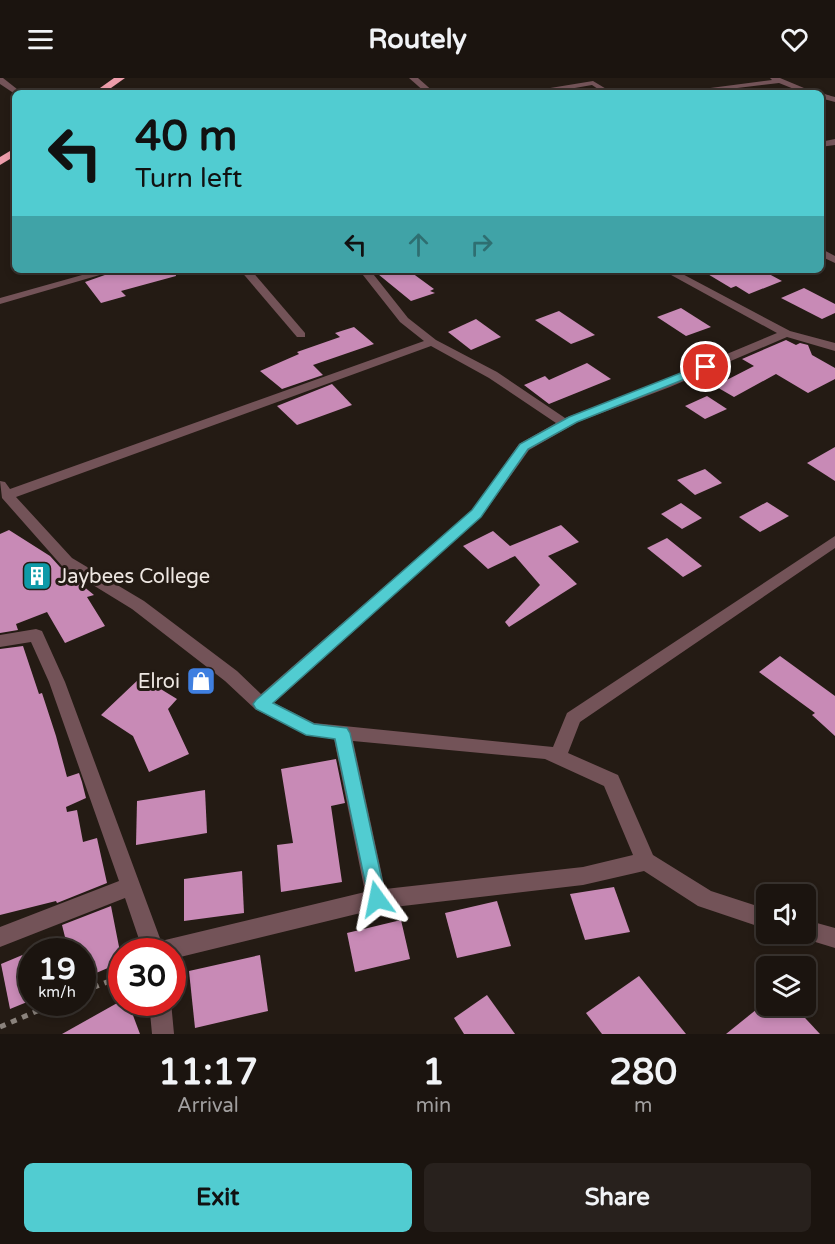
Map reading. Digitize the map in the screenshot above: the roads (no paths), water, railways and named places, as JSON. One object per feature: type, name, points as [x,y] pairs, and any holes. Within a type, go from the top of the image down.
[{"type":"highway","points":[[102,90],[120,78]]},
{"type":"street","points":[[413,78],[427,90]]},
{"type":"street","points":[[578,78],[589,84]]},
{"type":"street","points":[[0,80],[14,90]]},
{"type":"street","points":[[699,90],[777,80],[804,90]]},
{"type":"street","points":[[551,90],[593,83],[604,90]]},
{"type":"street","points":[[0,301],[101,273]]},
{"type":"street","points":[[248,273],[301,335]]},
{"type":"street","points":[[366,273],[404,320],[432,342],[493,375],[566,424]]},
{"type":"street","points":[[673,273],[786,333],[835,347]]},
{"type":"street","points":[[261,704],[477,513],[524,447],[566,424],[786,333]]},
{"type":"street","points":[[432,342],[4,490],[67,562],[138,605],[231,676],[261,704],[312,730],[547,752],[611,781],[646,861],[705,899],[756,916]]},
{"type":"street","points":[[558,757],[573,718],[835,541]]},
{"type":"street","points":[[0,641],[36,635],[57,682],[149,938]]},
{"type":"street","points":[[342,733],[377,899]]},
{"type":"street","points":[[186,946],[377,899],[583,876],[646,861]]},
{"type":"street","points":[[0,937],[130,886]]},
{"type":"street","points":[[816,933],[835,938]]},
{"type":"street","points":[[161,1016],[163,1034]]},
{"type":"place","name":"Jaybees College","points":[[37,576]]},
{"type":"place","name":"Elroi","points":[[201,681]]}]
